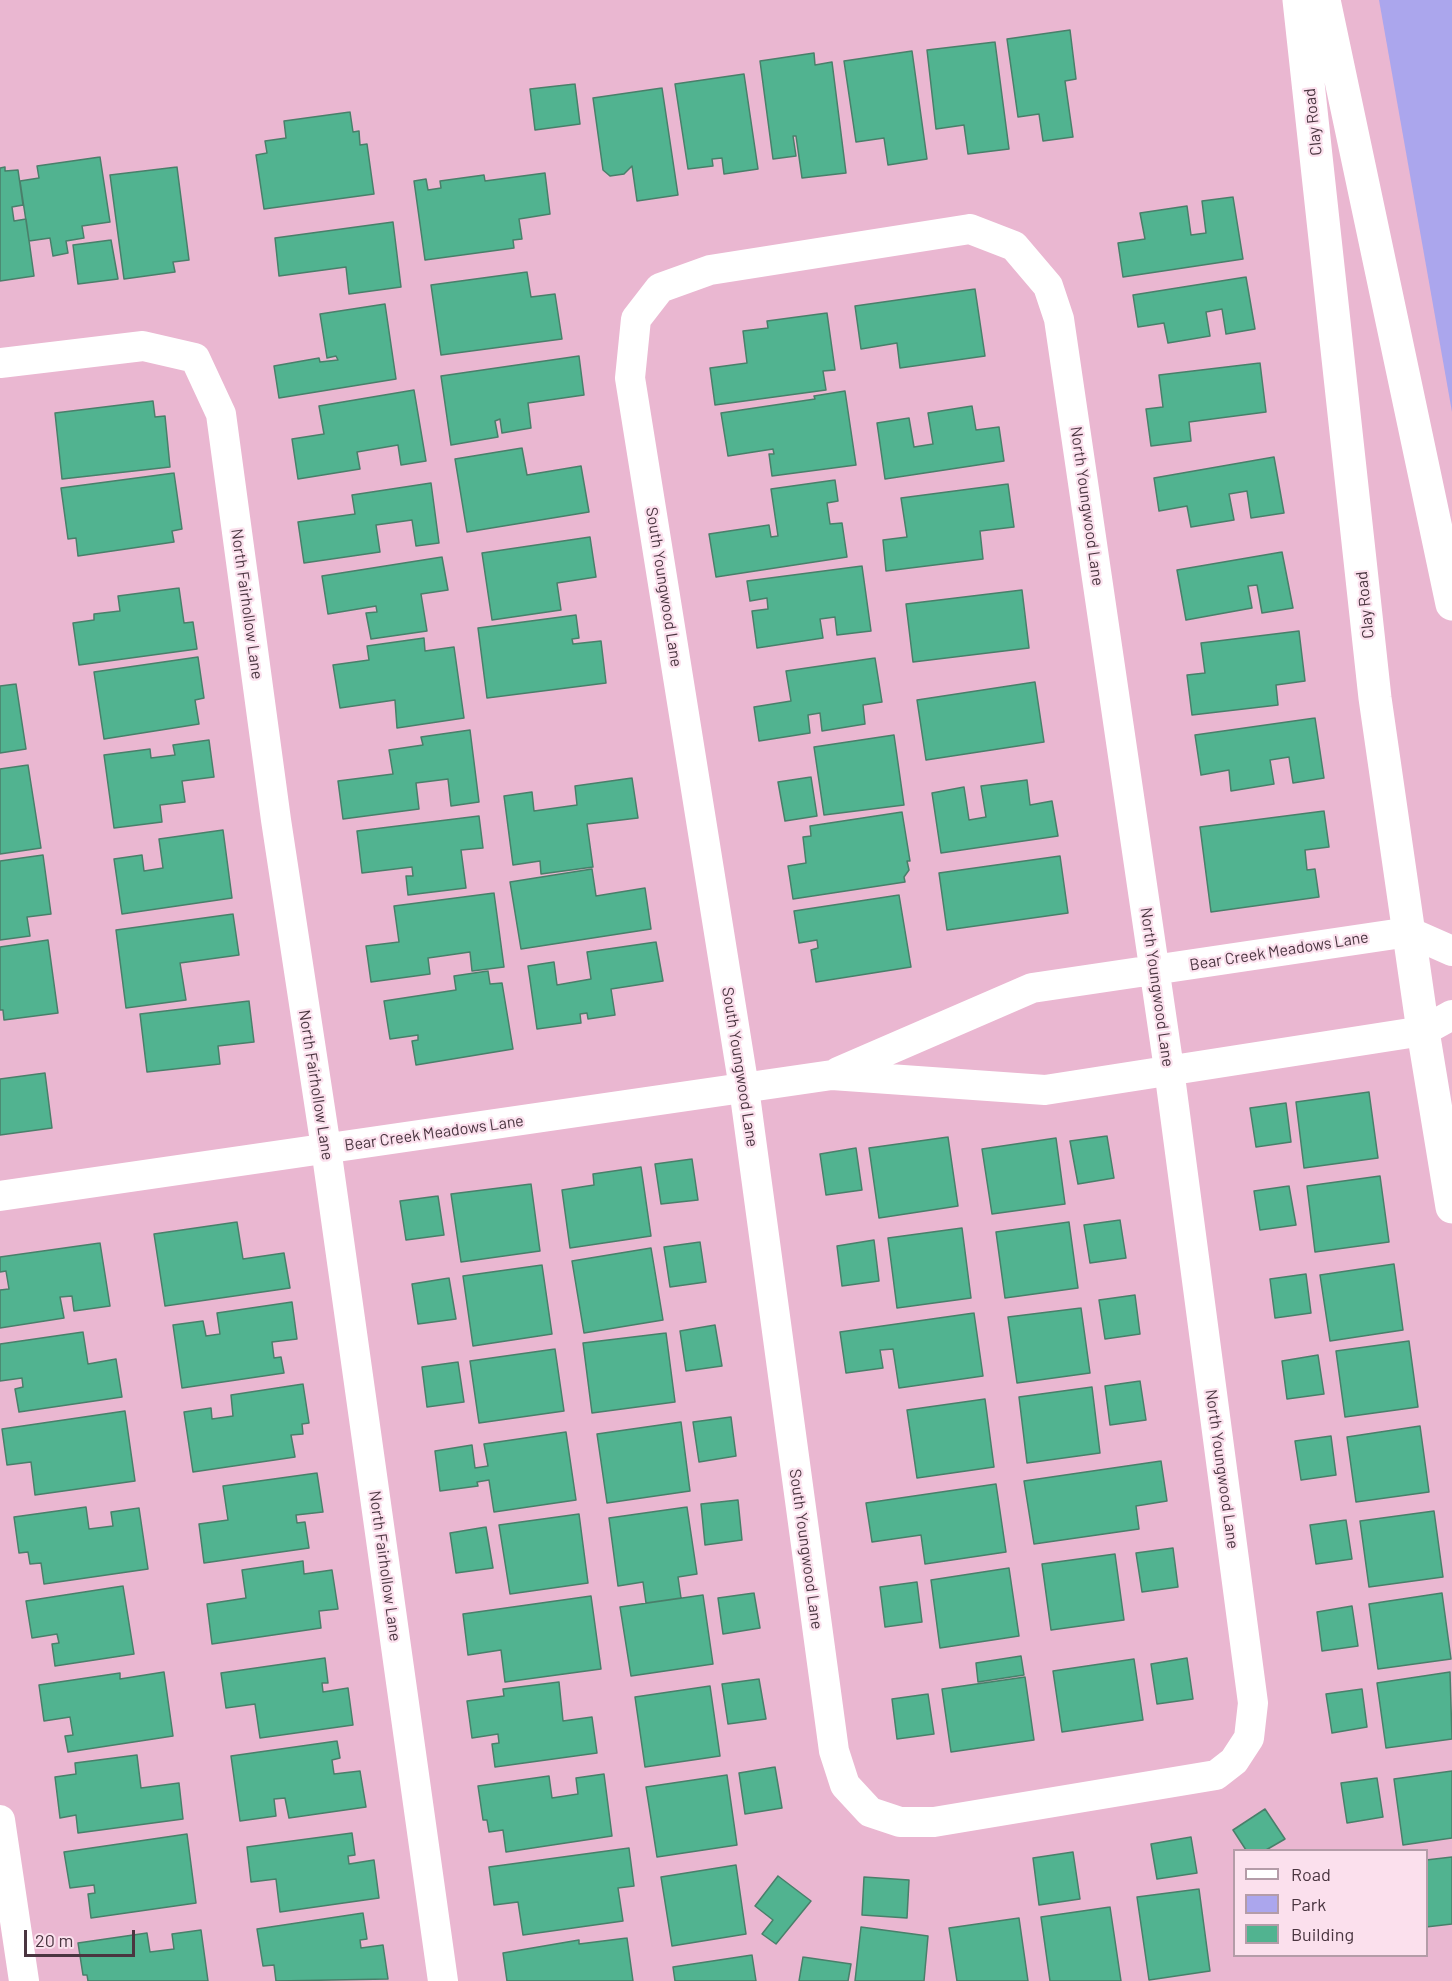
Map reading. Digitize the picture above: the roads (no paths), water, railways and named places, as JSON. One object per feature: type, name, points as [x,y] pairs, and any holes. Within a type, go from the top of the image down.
[{"type":"main road","name":"Clay Road","points":[[1299,0],[1375,698],[1423,1031],[1452,1207]]},
{"type":"main road","name":"Clay Road","points":[[1324,0],[1452,604]]},
{"type":"street","name":"North Youngwood Lane","points":[[828,252],[970,229],[1014,246],[1048,286],[1059,319],[1169,1069],[1253,1703],[1249,1738],[1234,1761],[1216,1775],[1072,1799]]},
{"type":"street","name":"South Youngwood Lane","points":[[828,252],[710,270],[660,288],[636,319],[630,378],[744,1088],[834,1751],[845,1785],[870,1812],[900,1822],[934,1822],[1072,1799]]},
{"type":"street","name":"North Fairhollow Lane","points":[[0,363],[143,346],[195,358],[221,414],[276,820],[326,1148],[443,1981]]},
{"type":"street","points":[[1409,932],[1452,951]]},
{"type":"street","name":"Bear Creek Meadows Lane","points":[[832,1075],[1032,988],[1409,932]]},
{"type":"street","name":"Bear Creek Meadows Lane","points":[[0,1196],[832,1075],[1044,1090],[1423,1031],[1452,1015]]},
{"type":"street","points":[[0,1820],[24,1981]]}]
